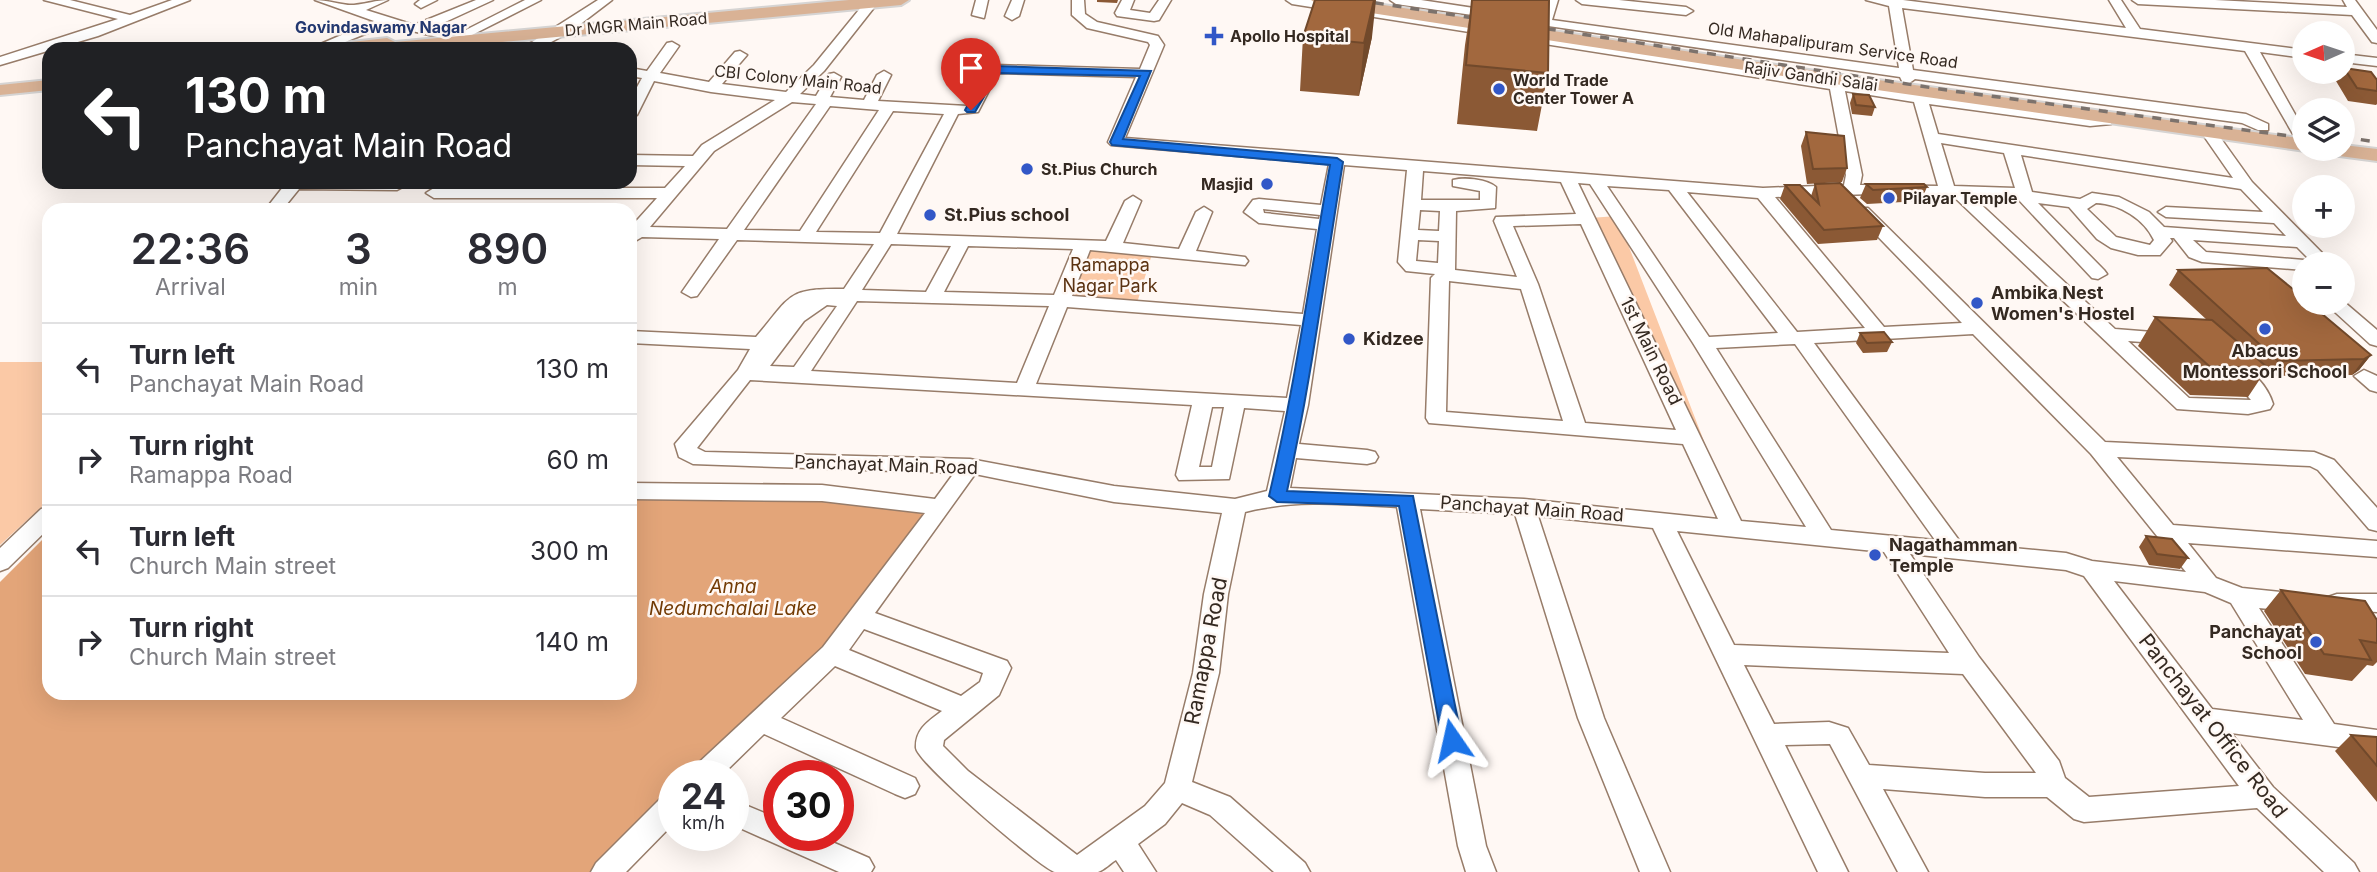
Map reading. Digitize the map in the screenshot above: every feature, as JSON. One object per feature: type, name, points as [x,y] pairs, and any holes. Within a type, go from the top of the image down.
[{"type":"main road","name":"Dr MGR Main Road","points":[[405,42],[901,0]]},
{"type":"main road","name":"Rajiv Gandhi Salai","points":[[1364,0],[1553,30],[1835,82],[2207,129],[2292,135]]},
{"type":"main road","name":"Rajiv Gandhi Salai","points":[[1306,1],[1615,35],[2263,127],[2292,134]]},
{"type":"main road","name":"Dr MGR Main Road","points":[[421,42],[456,37]]},
{"type":"main road","points":[[0,85],[42,82]]},
{"type":"main road","points":[[0,90],[42,83]]},
{"type":"main road","points":[[2355,138],[2377,141]]},
{"type":"main road","points":[[2355,152],[2377,155]]},
{"type":"street","points":[[50,0],[96,9],[131,20]]},
{"type":"street","points":[[61,42],[184,0]]},
{"type":"street","points":[[321,0],[415,30],[478,42]]},
{"type":"street","points":[[355,10],[382,0]]},
{"type":"street","points":[[415,30],[487,0]]},
{"type":"street","points":[[456,37],[535,0]]},
{"type":"street","points":[[540,42],[606,0]]},
{"type":"street","points":[[979,15],[982,0]]},
{"type":"street","points":[[1012,16],[1018,0]]},
{"type":"street","points":[[1078,0],[1079,15],[1092,25],[1156,42],[1147,73],[1116,142],[1337,162],[1489,187],[1489,204],[1448,207],[1412,204]]},
{"type":"street","points":[[1128,0],[1122,13],[1154,17],[1164,0]]},
{"type":"street","points":[[1396,0],[1482,6],[1553,30],[1552,0]]},
{"type":"street","points":[[1582,0],[1618,2],[1686,21]]},
{"type":"street","points":[[1872,0],[2292,52]]},
{"type":"street","points":[[2006,0],[2012,18]]},
{"type":"street","points":[[2115,0],[2136,33]]},
{"type":"street","points":[[2138,0],[2352,6],[2377,39]]},
{"type":"street","points":[[637,228],[695,160],[715,143],[788,98],[819,68],[869,1]]},
{"type":"street","points":[[1306,1],[1920,97],[2100,122],[2106,121],[2105,115]]},
{"type":"street","points":[[1895,1],[1908,77]]},
{"type":"street","points":[[334,42],[386,21]]},
{"type":"street","name":"Old Mahapalipuram Service Road","points":[[1615,35],[1686,21],[1908,77]]},
{"type":"street","points":[[637,102],[671,46]]},
{"type":"street","points":[[2250,47],[2292,119]]},
{"type":"street","points":[[0,61],[42,48]]},
{"type":"street","points":[[711,88],[740,55]]},
{"type":"street","points":[[2356,60],[2377,62]]},
{"type":"street","points":[[851,293],[885,240],[958,110],[973,109],[990,73],[995,69],[1147,73]]},
{"type":"street","name":"CBI Colony Main Road","points":[[637,73],[711,88],[788,98],[958,110]]},
{"type":"street","points":[[869,104],[884,75]]},
{"type":"street","points":[[691,292],[823,101],[834,77]]},
{"type":"street","points":[[1835,82],[1854,175],[1846,191]]},
{"type":"street","points":[[1920,97],[1930,137],[1951,190],[2116,334],[2189,404],[2248,407],[2263,404],[2259,392],[2219,356]]},
{"type":"street","points":[[805,236],[889,106]]},
{"type":"street","points":[[2207,129],[2246,185],[2311,252]]},
{"type":"street","points":[[1930,137],[2246,185]]},
{"type":"street","points":[[2011,150],[2023,194],[2098,274]]},
{"type":"street","points":[[637,160],[695,160]]},
{"type":"street","points":[[2087,161],[2105,191]]},
{"type":"street","points":[[1277,496],[1298,405],[1337,162]]},
{"type":"street","points":[[1414,173],[1566,177],[1763,194],[1951,190],[2023,194],[2081,204]]},
{"type":"street","points":[[1414,173],[1408,265],[1444,270],[1449,267],[1448,207]]},
{"type":"street","name":"1st Main Road","points":[[1566,177],[1693,438],[1733,527]]},
{"type":"street","points":[[1595,180],[1703,343],[1823,536]]},
{"type":"street","points":[[1674,186],[1796,337],[1954,550]]},
{"type":"street","points":[[279,203],[290,189]]},
{"type":"street","points":[[434,193],[473,189]]},
{"type":"street","points":[[477,203],[490,189]]},
{"type":"street","points":[[563,189],[669,192]]},
{"type":"street","points":[[1846,191],[1977,328],[2099,449],[2208,584],[2239,597],[2285,602],[2377,603]]},
{"type":"street","points":[[1763,194],[1879,333]]},
{"type":"street","points":[[2095,198],[2114,202],[2140,212],[2158,232],[2163,241],[2154,251],[2120,248],[2111,244],[2077,208],[2095,198]]},
{"type":"street","points":[[1112,247],[1133,201]]},
{"type":"street","points":[[1185,255],[1204,212]]},
{"type":"street","points":[[2166,212],[2277,218]]},
{"type":"street","points":[[1576,428],[1529,284],[1502,221],[1588,219]]},
{"type":"street","points":[[637,231],[1084,244],[1239,261]]},
{"type":"street","points":[[2158,232],[2301,242]]},
{"type":"street","points":[[2179,233],[2195,253],[2202,257],[2292,270]]},
{"type":"street","points":[[1409,234],[1449,237]]},
{"type":"street","points":[[933,296],[963,240]]},
{"type":"street","points":[[1024,390],[1084,244]]},
{"type":"street","points":[[2258,272],[2292,272]]},
{"type":"street","points":[[1529,284],[1450,275],[1440,278],[1435,416],[1444,419],[1693,438]]},
{"type":"street","points":[[637,338],[769,341],[813,302],[826,299],[849,303],[797,374],[758,371],[769,341],[803,295],[851,293],[1060,301],[1310,320]]},
{"type":"street","points":[[2348,315],[2377,340]]},
{"type":"street","points":[[1703,343],[1977,328]]},
{"type":"street","points":[[2116,334],[2188,339]]},
{"type":"street","name":"Panchayat Main Road","points":[[769,341],[686,444],[687,452],[701,459],[970,466],[1114,494],[1235,507],[1277,496],[1524,507],[2066,562],[2092,570],[2208,584]]},
{"type":"street","points":[[745,374],[1298,405]]},
{"type":"street","points":[[1203,400],[1187,475],[1221,474],[1235,402]]},
{"type":"street","points":[[2099,449],[2315,459],[2326,465],[2377,523]]},
{"type":"street","points":[[1288,450],[1367,457]]},
{"type":"street","points":[[720,760],[832,654],[970,466]]},
{"type":"street","points":[[637,491],[822,493],[942,507]]},
{"type":"street","points":[[1407,500],[1472,846],[1481,872]]},
{"type":"street","name":"Ramappa Road","points":[[1076,872],[1118,839],[1155,815],[1177,788],[1206,673],[1216,594],[1235,507]]},
{"type":"street","points":[[1524,507],[1591,718],[1655,872]]},
{"type":"street","points":[[1660,519],[1833,872]]},
{"type":"street","points":[[0,562],[42,522]]},
{"type":"street","points":[[2167,533],[2377,549]]},
{"type":"street","points":[[1890,543],[1970,664],[2049,769],[2053,785],[2084,810],[2263,796]]},
{"type":"street","name":"Panchayat Office Road","points":[[2092,570],[2263,796],[2344,872]]},
{"type":"street","points":[[2239,597],[2326,734]]},
{"type":"street","points":[[861,618],[998,668],[990,688],[931,735],[929,742],[932,756],[1076,872]]},
{"type":"street","points":[[832,654],[965,709]]},
{"type":"street","points":[[1725,654],[1970,664]]},
{"type":"street","points":[[2205,719],[2377,741]]},
{"type":"street","points":[[761,721],[905,786]]},
{"type":"street","points":[[1766,735],[1835,733],[1913,872]]},
{"type":"street","points":[[1860,776],[1986,785],[2053,785]]},
{"type":"street","points":[[1177,788],[1220,806],[1295,872]]},
{"type":"street","points":[[606,872],[658,820]]},
{"type":"street","points":[[1118,839],[1140,872]]},
{"type":"street","points":[[822,851],[859,867]]},
{"type":"green space","points":[[1617,216],[1736,524],[1590,218]]},
{"type":"green space","name":"Ramappa Nagar Park","points":[[1088,248],[1152,254],[1137,303],[1068,298]]},
{"type":"green space","points":[[0,362],[42,362],[42,506],[0,545]]},
{"type":"water","name":"Anna Nedumchalai Lake","points":[[770,495],[930,512],[828,650],[711,760],[658,760],[658,812],[596,872],[0,872],[0,582],[42,540],[42,700],[637,700],[637,498]]},
{"type":"building","points":[[1315,0],[1374,0],[1364,43],[1303,37]]},
{"type":"building","points":[[1472,0],[1549,0],[1548,73],[1466,65]]},
{"type":"building","points":[[2356,70],[2371,72],[2377,80],[2377,91],[2357,88],[2354,84]]},
{"type":"building","points":[[1853,94],[1869,95],[1875,107],[1856,105]]},
{"type":"building","points":[[1806,132],[1844,136],[1847,168],[1813,169]]},
{"type":"building","points":[[1840,183],[1883,226],[1824,230],[1785,185],[1800,185],[1819,204],[1815,184]]},
{"type":"building","points":[[1866,184],[1924,184],[1927,187],[1873,190]]},
{"type":"building","name":"Abacus Montessori School","points":[[2267,268],[2292,288],[2292,315],[2323,315],[2371,355],[2364,359],[2278,361],[2178,270]]},
{"type":"building","points":[[2155,317],[2212,320],[2268,368],[2209,366]]},
{"type":"building","points":[[1884,332],[1892,342],[1867,343],[1860,333]]},
{"type":"building","points":[[2146,536],[2172,539],[2188,558],[2157,554]]},
{"type":"building","points":[[2281,590],[2365,601],[2377,620],[2377,643],[2360,640],[2371,660],[2324,654]]},
{"type":"building","points":[[2351,735],[2377,737],[2377,766]]},
{"type":"railway","points":[[1357,0],[1487,20]]},
{"type":"railway","points":[[1529,26],[1953,91],[2292,136]]},
{"type":"railway","points":[[2355,139],[2377,142]]},
{"type":"place","name":"Apollo Hospital","points":[[1214,36]]},
{"type":"place","name":"World Trade Center Tower A","points":[[1499,89]]},
{"type":"place","name":"St.Pius Church","points":[[1027,169]]},
{"type":"place","name":"Masjid","points":[[1267,184]]},
{"type":"place","name":"Pilayar Temple","points":[[1889,198]]},
{"type":"place","name":"St.Pius school","points":[[930,215]]},
{"type":"place","name":"Ambika Nest Women's Hostel","points":[[1977,303]]},
{"type":"place","name":"Abacus Montessori School","points":[[2265,329]]},
{"type":"place","name":"Kidzee","points":[[1349,339]]},
{"type":"place","name":"Nagathamman Temple","points":[[1875,555]]},
{"type":"place","name":"Panchayat School","points":[[2316,642]]},
{"type":"district","name":"Govindaswamy Nagar","points":[[381,27]]},
{"type":"route","points":[[971,110],[990,73],[995,69],[1147,73],[1116,142],[1337,162],[1298,405],[1277,496],[1407,500],[1452,740]]}]
